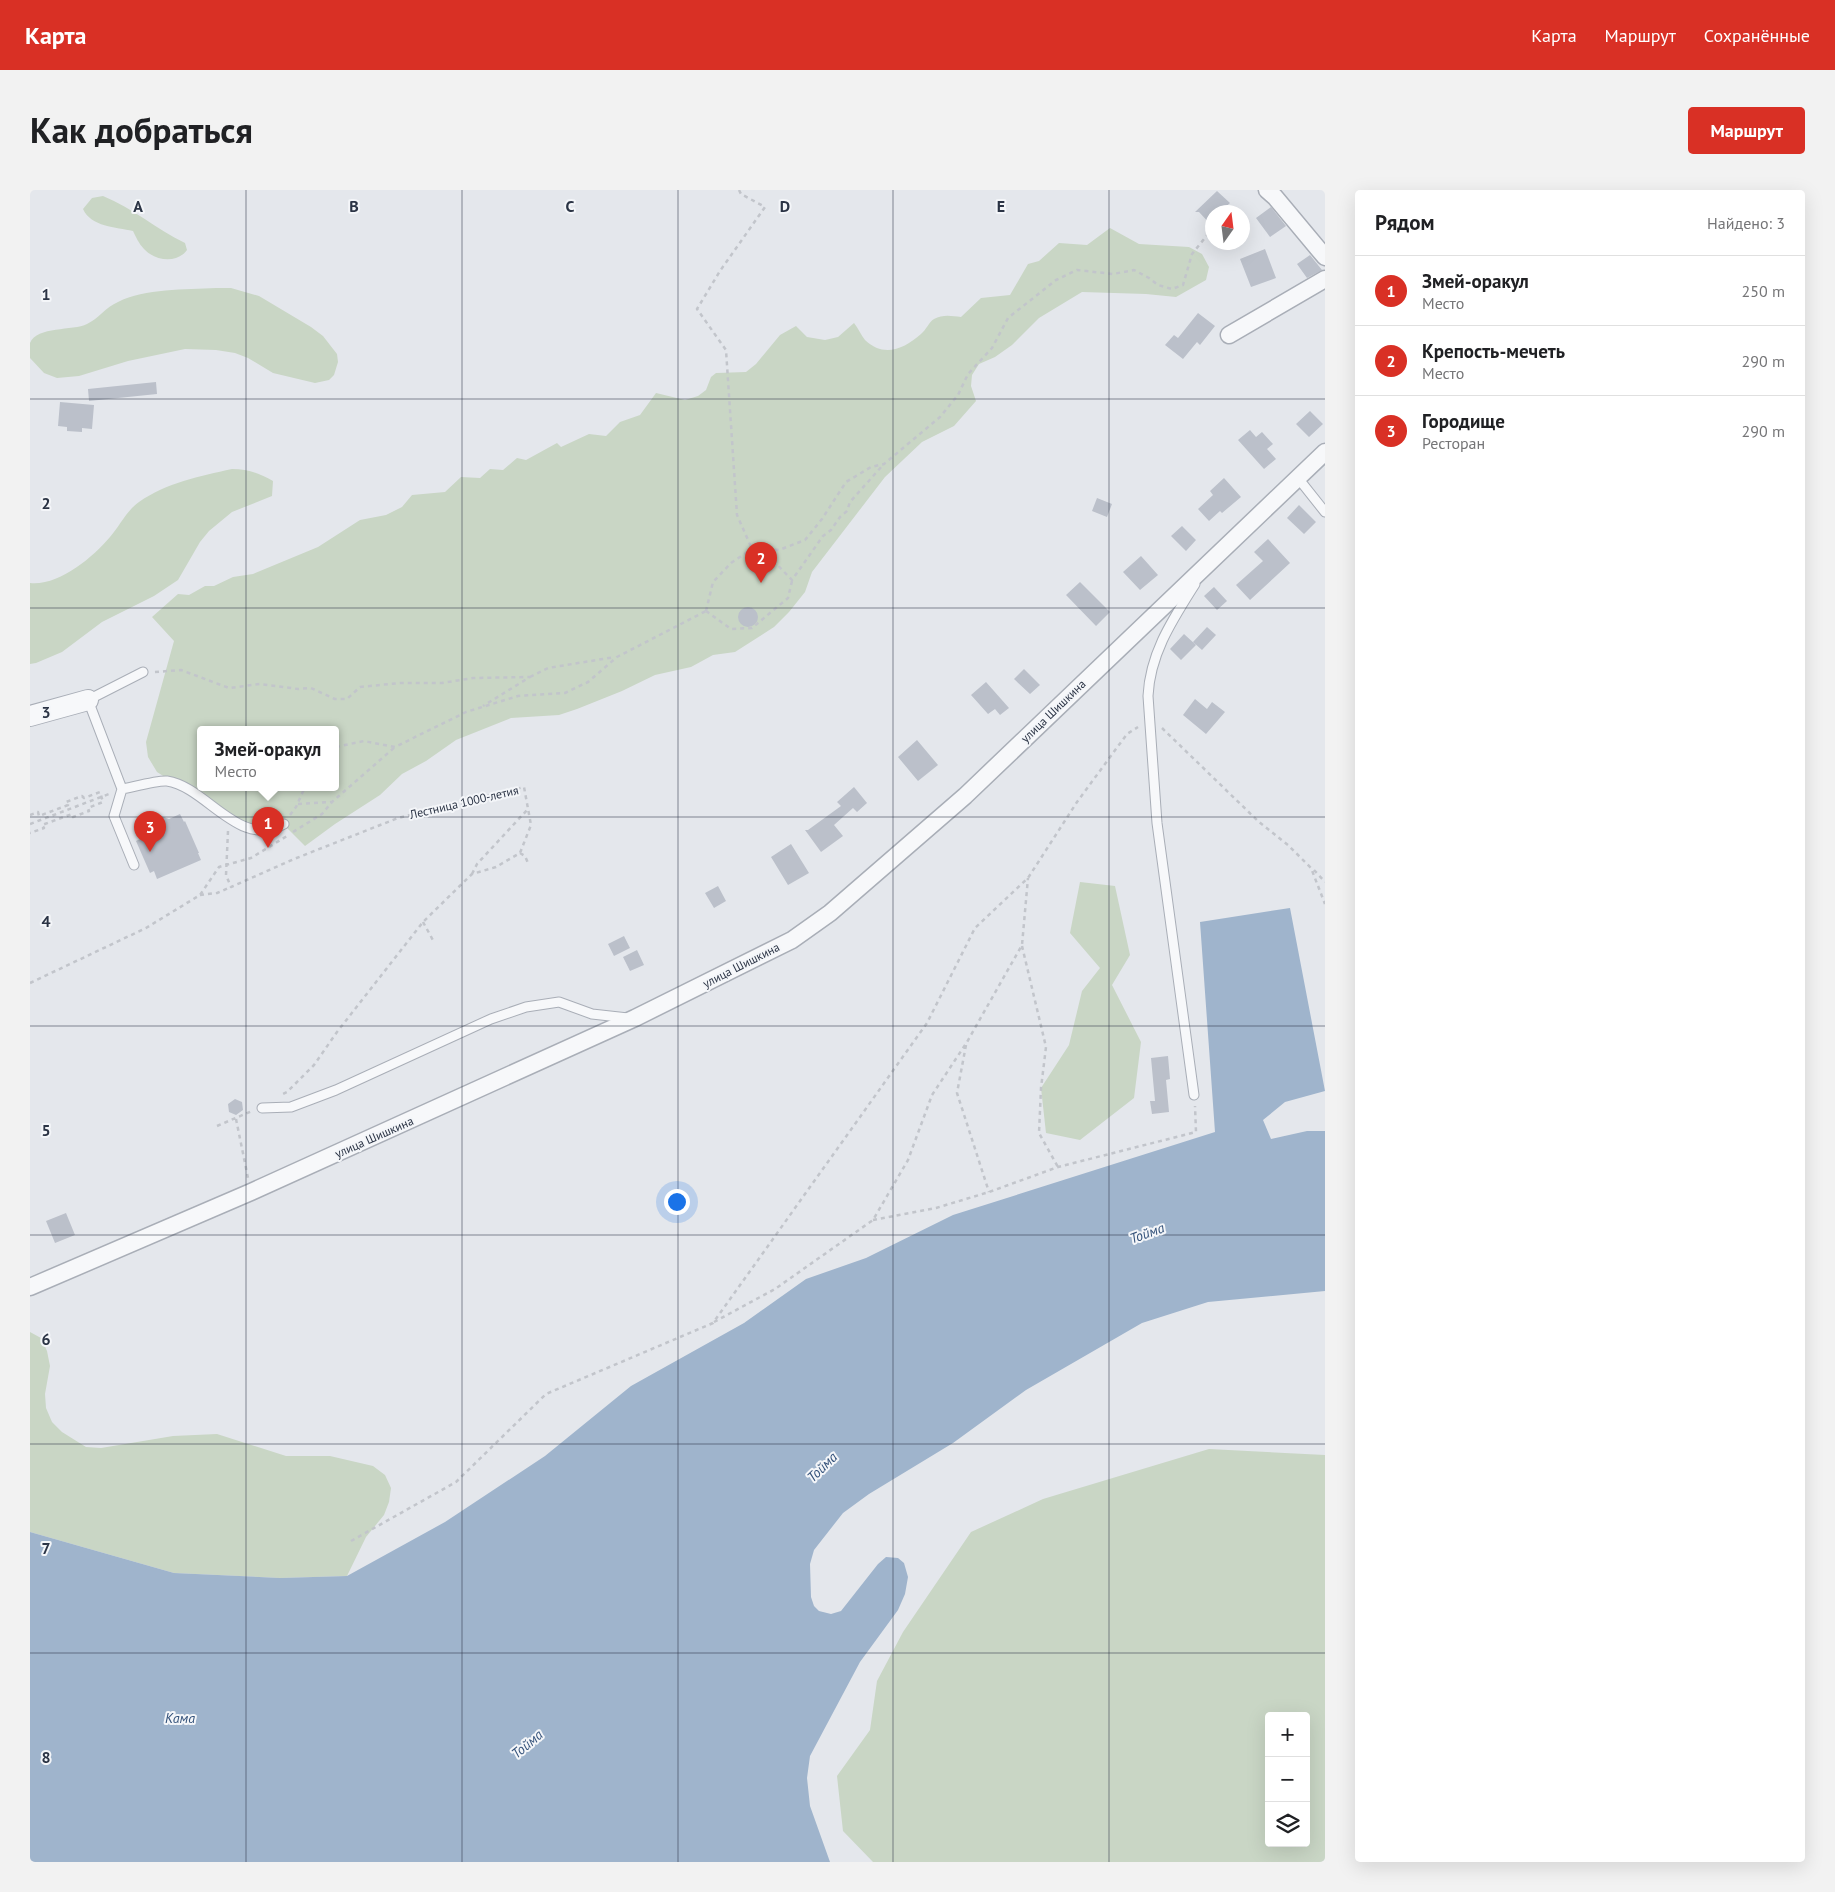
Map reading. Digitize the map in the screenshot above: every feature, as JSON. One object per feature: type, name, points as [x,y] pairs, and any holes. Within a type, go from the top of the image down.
[{"type":"street","points":[[1275,192],[1325,257]]},
{"type":"street","points":[[1230,335],[1325,278]]},
{"type":"street","name":"улица Шишкина","points":[[30,1287],[251,1192],[636,1018],[792,940],[830,913],[965,796],[1325,452]]},
{"type":"street","points":[[30,716],[88,700]]},
{"type":"lane","points":[[1298,478],[1325,512]]},
{"type":"lane","points":[[1194,1095],[1157,823],[1149,687],[1154,659],[1176,613],[1209,562]]},
{"type":"lane","points":[[134,865],[114,816],[122,790],[88,700],[143,672]]},
{"type":"lane","points":[[122,790],[166,781],[183,786],[228,818],[247,828],[256,830],[273,828],[284,824]]},
{"type":"lane","points":[[262,1108],[291,1108],[336,1090],[491,1019],[526,1007],[559,1002],[592,1014],[636,1018]]},
{"type":"path","points":[[739,190],[741,194],[765,207],[720,271],[697,309],[726,350],[737,515],[752,548]]},
{"type":"path","points":[[706,612],[731,628],[752,628],[788,598],[792,580],[823,536],[831,530],[847,511],[850,502],[884,464],[940,417],[958,396],[968,374],[992,348],[1008,318],[1056,280],[1077,270],[1113,274],[1134,270],[1158,285],[1172,289],[1182,286],[1192,254],[1205,238]]},
{"type":"path","points":[[706,612],[713,582],[731,563],[752,548],[779,550],[805,540],[822,519],[846,482],[871,467],[884,464]]},
{"type":"path","points":[[761,548],[792,580]]},
{"type":"path","points":[[200,896],[219,867],[227,863],[251,858],[322,814],[332,802],[395,747],[466,712],[483,706],[518,696],[565,693],[588,682],[617,657],[706,612]]},
{"type":"path","points":[[483,706],[548,668],[617,657]]},
{"type":"path","points":[[143,672],[181,670],[229,688],[260,684],[298,689],[311,688],[336,698],[347,699],[360,687],[400,683],[442,683],[472,678],[530,677]]},
{"type":"path","points":[[713,1323],[927,1023],[975,928],[1028,878],[1077,802],[1127,734],[1151,718],[1240,804],[1288,845],[1325,882]]},
{"type":"path","points":[[339,746],[364,741],[395,747]]},
{"type":"path","name":"Лестница 1000-летия","points":[[231,887],[294,859],[398,818],[524,787],[531,825],[520,853]]},
{"type":"path","points":[[30,824],[122,790]]},
{"type":"path","points":[[284,824],[303,791]]},
{"type":"path","points":[[30,815],[38,812],[39,816],[68,805],[66,802],[82,796],[84,798],[100,792],[102,797],[103,802],[88,808],[89,811],[73,817],[72,814],[42,824],[44,828],[30,833]]},
{"type":"path","points":[[297,804],[332,802]]},
{"type":"path","points":[[287,1092],[314,1065],[353,1011],[423,922],[472,874],[477,864],[528,809]]},
{"type":"path","points":[[30,983],[146,928],[200,896],[217,893],[231,887],[226,875],[228,818]]},
{"type":"path","points":[[472,874],[496,867],[520,853],[525,856],[528,863]]},
{"type":"path","points":[[1311,868],[1325,904]]},
{"type":"path","points":[[1028,878],[1022,945],[1046,1047],[1040,1088],[1039,1133],[1058,1167]]},
{"type":"path","points":[[423,922],[434,942]]},
{"type":"path","points":[[873,1220],[908,1160],[932,1095],[967,1042],[1022,945]]},
{"type":"path","points":[[967,1042],[957,1093],[989,1192]]},
{"type":"path","points":[[350,1541],[456,1482],[546,1394],[713,1323],[775,1289],[873,1220],[936,1208],[989,1192],[1058,1167],[1196,1132],[1194,1095]]},
{"type":"path","points":[[217,1126],[250,1112]]},
{"type":"path","points":[[236,1118],[247,1174]]},
{"type":"green space","points":[[103,196],[124,206],[185,243],[187,250],[172,259],[160,258],[144,249],[133,231],[98,223],[87,215],[83,209],[92,198]]},
{"type":"green space","points":[[1110,228],[1139,244],[1189,247],[1202,254],[1209,267],[1206,280],[1176,297],[1082,292],[1039,318],[1012,345],[995,357],[979,364],[972,375],[971,386],[976,401],[954,426],[922,442],[885,477],[812,572],[805,592],[789,612],[774,627],[735,652],[713,655],[691,667],[655,675],[622,691],[559,715],[511,718],[456,740],[426,761],[402,774],[380,795],[305,846],[286,827],[249,831],[157,772],[148,757],[146,742],[174,641],[152,617],[178,594],[189,595],[205,586],[214,586],[233,577],[253,574],[318,547],[360,520],[386,515],[402,507],[412,495],[445,492],[461,477],[480,478],[490,469],[503,470],[517,458],[526,460],[557,443],[561,447],[589,434],[606,436],[620,422],[640,415],[656,393],[685,400],[698,396],[706,390],[711,377],[716,373],[746,372],[756,364],[780,335],[796,326],[807,337],[825,340],[838,337],[854,323],[865,340],[872,346],[887,350],[901,347],[921,334],[937,317],[961,317],[981,298],[1010,295],[1028,264],[1039,261],[1059,243],[1087,245]]},
{"type":"green space","points":[[231,288],[259,296],[311,327],[323,336],[337,354],[338,362],[334,375],[329,380],[315,383],[273,373],[248,358],[235,353],[185,349],[128,361],[79,376],[57,378],[44,373],[30,358],[30,343],[40,334],[87,324],[114,304],[129,297],[166,290]]},
{"type":"green space","points":[[232,469],[253,472],[273,481],[272,496],[232,512],[209,531],[200,542],[178,580],[154,596],[102,622],[62,652],[30,664],[30,583],[52,580],[84,562],[110,537],[131,509],[149,495],[184,481]]},
{"type":"green space","points":[[1080,882],[1115,886],[1130,955],[1112,985],[1141,1042],[1134,1098],[1080,1140],[1046,1133],[1041,1088],[1069,1045],[1082,991],[1100,968],[1070,933]]},
{"type":"green space","points":[[30,1332],[41,1338],[47,1351],[50,1366],[45,1394],[46,1408],[52,1422],[62,1432],[86,1447],[101,1448],[173,1436],[217,1434],[286,1456],[330,1456],[373,1466],[385,1475],[391,1488],[389,1502],[384,1515],[366,1537],[347,1576],[280,1578],[174,1573],[30,1532]]},
{"type":"green space","points":[[1209,1449],[1325,1455],[1325,1862],[873,1862],[843,1831],[837,1776],[870,1730],[877,1681],[903,1632],[971,1532],[1043,1499]]},
{"type":"water","points":[[1290,908],[1325,1091],[1285,1102],[1263,1120],[1271,1139],[1307,1131],[1325,1131],[1325,1291],[1208,1302],[1142,1323],[1026,1390],[953,1443],[869,1494],[843,1513],[814,1550],[810,1564],[811,1597],[814,1606],[819,1611],[831,1614],[841,1611],[878,1564],[886,1557],[898,1558],[904,1563],[908,1577],[905,1594],[898,1610],[860,1662],[810,1756],[807,1778],[810,1806],[830,1862],[30,1862],[30,1532],[174,1573],[280,1578],[347,1576],[445,1522],[545,1456],[631,1386],[744,1323],[806,1279],[866,1258],[953,1215],[1215,1132],[1200,922]]},
{"type":"building","points":[[1217,191],[1230,203],[1228,205],[1205,205],[1205,218],[1199,212],[1195,212]]},
{"type":"building","points":[[1271,207],[1286,226],[1270,237],[1256,218]]},
{"type":"building","points":[[1265,249],[1276,278],[1251,287],[1240,259]]},
{"type":"building","points":[[1310,255],[1322,270],[1307,278],[1297,264]]},
{"type":"building","points":[[1198,313],[1215,326],[1200,345],[1197,342],[1183,359],[1165,345],[1174,335],[1178,338]]},
{"type":"building","points":[[156,382],[157,394],[89,401],[88,389]]},
{"type":"building","points":[[60,402],[94,405],[92,429],[82,428],[82,432],[67,431],[67,427],[58,426]]},
{"type":"building","points":[[1310,411],[1323,424],[1309,437],[1296,424]]},
{"type":"building","points":[[1250,430],[1256,437],[1262,432],[1273,444],[1267,449],[1276,459],[1264,469],[1238,440]]},
{"type":"building","points":[[1224,478],[1241,497],[1209,521],[1198,509],[1213,495],[1210,491]]},
{"type":"building","points":[[1097,498],[1112,504],[1107,517],[1092,511]]},
{"type":"building","points":[[1299,505],[1316,522],[1304,534],[1287,518]]},
{"type":"building","points":[[1182,526],[1196,540],[1186,551],[1171,536]]},
{"type":"building","points":[[1268,539],[1290,563],[1250,600],[1236,585],[1263,561],[1254,552]]},
{"type":"building","points":[[1141,556],[1158,575],[1140,590],[1123,572]]},
{"type":"building","points":[[1080,582],[1110,612],[1096,626],[1066,595]]},
{"type":"building","points":[[1214,587],[1227,601],[1217,610],[1204,596]]},
{"type":"building","points":[[748,607],[755,610],[758,617],[755,624],[748,627],[741,624],[738,617],[741,610]]},
{"type":"building","points":[[1207,627],[1216,635],[1202,650],[1193,642]]},
{"type":"building","points":[[1184,634],[1196,645],[1181,660],[1170,649]]},
{"type":"building","points":[[1024,669],[1040,685],[1030,694],[1014,679]]},
{"type":"building","points":[[986,682],[1009,708],[1000,715],[995,709],[988,714],[971,695]]},
{"type":"building","points":[[1195,699],[1207,709],[1212,702],[1225,712],[1206,734],[1183,715]]},
{"type":"building","points":[[917,740],[938,765],[918,781],[898,757]]},
{"type":"building","points":[[854,787],[867,803],[857,812],[853,808],[834,825],[843,836],[821,852],[805,830],[808,830],[841,806],[837,802]]},
{"type":"building","points":[[180,814],[185,821],[201,860],[157,879],[154,871],[150,873],[136,841],[140,839],[137,833],[146,829],[150,818],[158,815],[169,819]]},
{"type":"building","points":[[791,844],[809,873],[788,885],[771,857]]},
{"type":"building","points":[[718,886],[726,901],[714,908],[705,893]]},
{"type":"building","points":[[624,936],[630,948],[614,956],[608,944]]},
{"type":"building","points":[[637,950],[644,965],[630,971],[623,957]]},
{"type":"building","points":[[1168,1056],[1170,1079],[1166,1080],[1169,1112],[1152,1114],[1150,1101],[1155,1101],[1151,1058]]},
{"type":"building","points":[[235,1099],[242,1102],[243,1110],[236,1115],[229,1112],[228,1104]]},
{"type":"building","points":[[66,1213],[75,1235],[55,1243],[46,1221]]},
{"type":"place","name":"Крепость-мечеть","points":[[761,583]]},
{"type":"place","name":"Змей-оракул","points":[[268,848]]},
{"type":"place","name":"Городище","points":[[150,852]]},
{"type":"water label","name":"Тойма","points":[[1147,1233]]},
{"type":"water label","name":"Тойма","points":[[822,1467]]},
{"type":"water label","name":"Кама","points":[[180,1718]]},
{"type":"water label","name":"Тойма","points":[[527,1744]]}]
